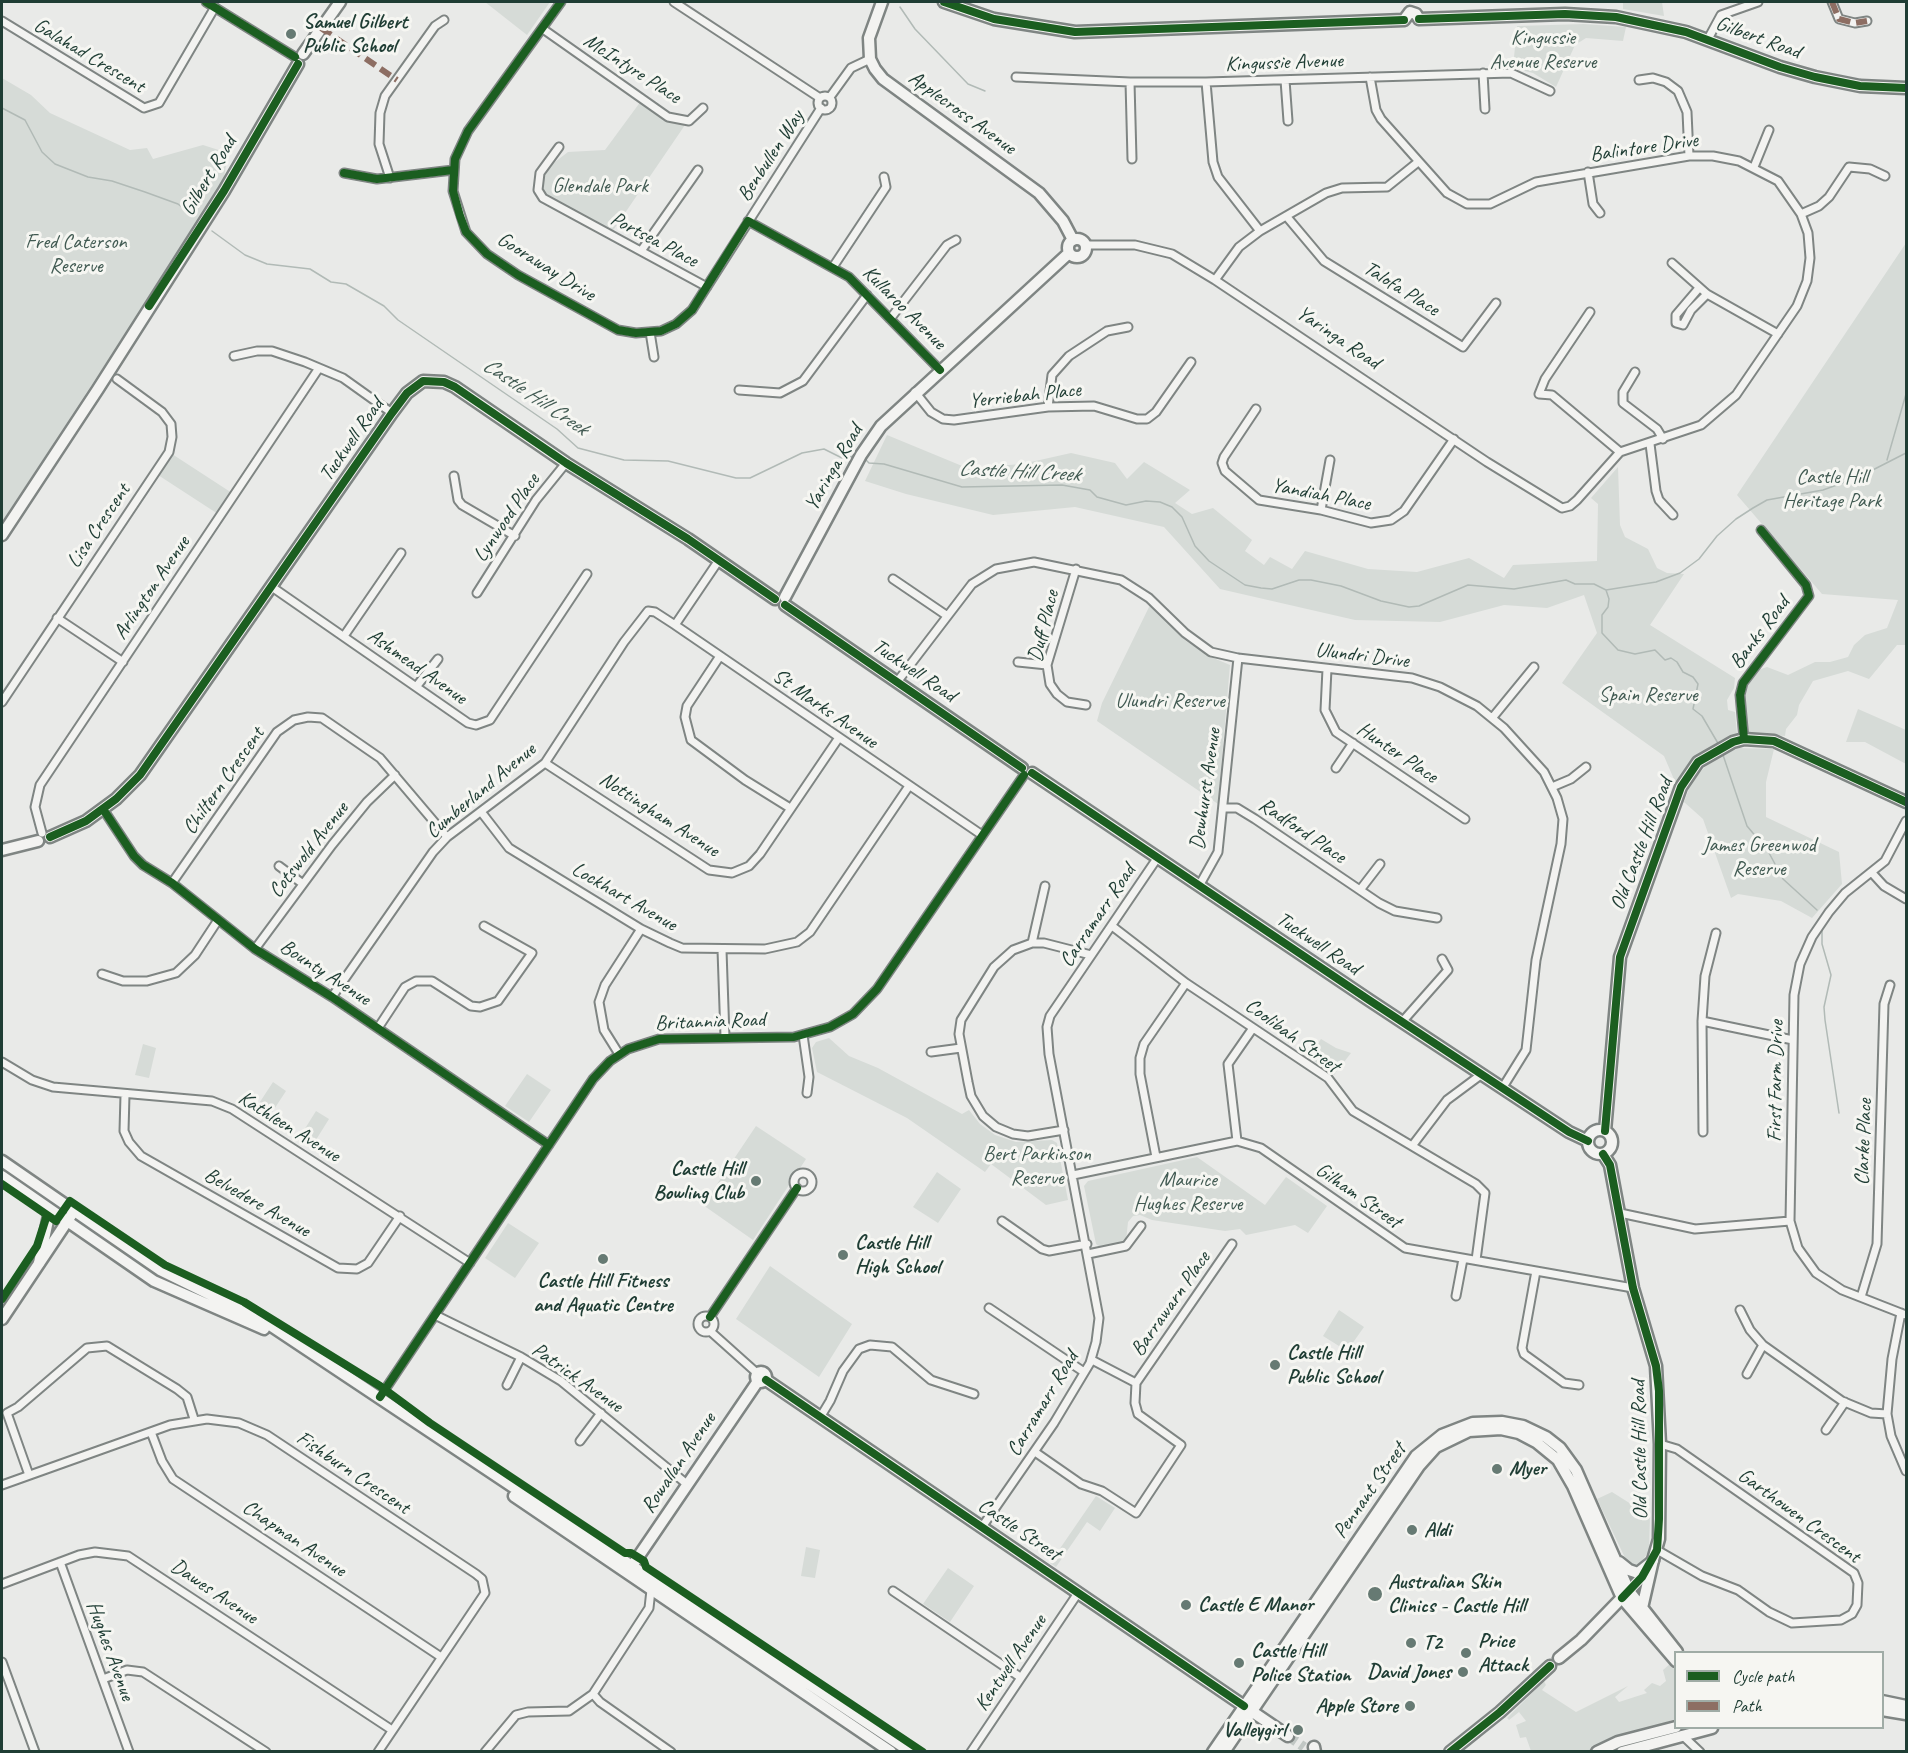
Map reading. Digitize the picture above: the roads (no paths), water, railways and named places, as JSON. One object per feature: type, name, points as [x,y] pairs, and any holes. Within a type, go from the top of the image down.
[{"type":"main road","name":"Gilbert Road","points":[[2,535],[224,190],[299,58],[340,2]]},
{"type":"main road","points":[[870,59],[869,38],[882,2]]},
{"type":"main road","name":"Gilbert Road","points":[[944,2],[994,19],[1075,32],[1411,13],[1602,15],[1640,20],[1708,39],[1780,67],[1815,77],[1860,86],[1906,88]]},
{"type":"main road","name":"Applecross Avenue","points":[[870,59],[883,79],[1038,192],[1063,221],[1073,240]]},
{"type":"main road","points":[[1077,239],[1086,245],[1084,255],[1077,257],[1069,253],[1068,248],[1073,240],[1077,239]]},
{"type":"main road","name":"Yaringa Road","points":[[782,600],[871,439],[915,392],[1069,253]]},
{"type":"main road","name":"Tuckwell Road","points":[[2,850],[66,831],[103,809],[126,790],[151,761],[392,413],[415,386],[423,381],[444,382],[566,463],[782,600],[1026,772],[1158,857],[1569,1132],[1588,1141]]},
{"type":"main road","name":"Old Castle Hill Road","points":[[1605,1131],[1617,970],[1626,938],[1672,811],[1689,773],[1710,753],[1744,739],[1774,741],[1906,801]]},
{"type":"main road","points":[[1594,1131],[1605,1131],[1612,1142],[1610,1149],[1604,1154],[1592,1152],[1588,1141],[1594,1131]]},
{"type":"main road","name":"Old Castle Hill Road","points":[[1604,1154],[1611,1166],[1633,1288],[1656,1366],[1660,1444],[1655,1555],[1641,1608]]},
{"type":"main road","points":[[2,1161],[160,1270],[264,1321],[380,1397],[629,1570],[651,1590],[891,1752]]},
{"type":"main road","points":[[2,1176],[154,1281],[238,1317],[280,1338],[629,1570],[911,1752]]},
{"type":"main road","points":[[39,1263],[50,1211]]},
{"type":"main road","points":[[2,1319],[74,1211]]},
{"type":"main road","name":"Rowallan Avenue","points":[[629,1570],[761,1378]]},
{"type":"main road","name":"Castle Street","points":[[761,1378],[1288,1736]]},
{"type":"main road","name":"Pennant Street","points":[[1224,1752],[1248,1708],[1416,1456],[1430,1443],[1462,1426],[1486,1422],[1514,1423],[1532,1429],[1560,1448],[1576,1470],[1615,1557],[1626,1594]]},
{"type":"main road","name":"Pennant Street","points":[[1213,1752],[1248,1708],[1419,1466],[1437,1447],[1469,1431],[1501,1429],[1519,1433],[1536,1442],[1558,1460],[1574,1486],[1626,1594]]},
{"type":"main road","points":[[1615,1557],[1629,1570],[1638,1573],[1655,1555]]},
{"type":"main road","points":[[1450,1752],[1500,1712],[1550,1666],[1559,1665],[1559,1658],[1626,1594],[1655,1555]]},
{"type":"main road","points":[[1626,1594],[1641,1608],[1675,1651]]},
{"type":"main road","points":[[1626,1594],[1674,1658]]},
{"type":"main road","points":[[1884,1701],[1906,1706]]},
{"type":"main road","points":[[1884,1710],[1906,1714]]},
{"type":"main road","points":[[1597,1752],[1618,1742],[1678,1730],[1695,1729]]},
{"type":"main road","points":[[1622,1752],[1678,1730]]},
{"type":"street","points":[[206,2],[299,58]]},
{"type":"street","name":"Gooraway Drive","points":[[561,2],[468,131],[455,159],[453,191],[466,232],[487,254],[518,275],[618,330],[650,332],[661,331],[676,324],[692,310],[748,221]]},
{"type":"street","points":[[674,2],[820,98],[830,97]]},
{"type":"street","points":[[1708,39],[1720,15],[1732,5],[1758,2]]},
{"type":"street","points":[[1832,2],[1839,19],[1855,23],[1867,21]]},
{"type":"street","name":"Galahad Crescent","points":[[2,21],[144,108],[159,103],[215,7]]},
{"type":"street","points":[[390,178],[379,144],[381,113],[386,96],[435,26],[444,20]]},
{"type":"street","name":"McIntyre Place","points":[[543,29],[668,117],[689,121],[703,108]]},
{"type":"street","name":"Benbullen Way","points":[[748,221],[821,108],[831,108],[830,97],[852,68],[870,59]]},
{"type":"street","points":[[1483,73],[1485,109]]},
{"type":"street","name":"Kingussie Avenue","points":[[1016,77],[1130,82],[1206,82],[1483,73],[1519,75],[1550,91]]},
{"type":"street","name":"Balintore Drive","points":[[1370,77],[1376,110],[1418,162],[1457,200],[1477,206],[1500,201],[1536,182],[1689,156],[1727,158],[1754,167],[1778,181],[1801,214],[1808,233],[1810,258],[1807,281],[1797,306],[1736,395],[1712,419],[1650,444],[1620,452]]},
{"type":"street","points":[[1285,80],[1288,121]]},
{"type":"street","points":[[1639,80],[1659,80],[1678,91],[1687,112],[1689,156]]},
{"type":"street","points":[[1130,82],[1132,159]]},
{"type":"street","points":[[1206,82],[1212,162],[1218,177],[1260,231]]},
{"type":"street","points":[[820,98],[821,108]]},
{"type":"street","points":[[1754,167],[1768,130]]},
{"type":"street","name":"Portsea Place","points":[[559,147],[540,173],[538,190],[543,198],[707,287]]},
{"type":"street","points":[[1215,280],[1239,247],[1260,231],[1326,193],[1342,188],[1387,187],[1418,162]]},
{"type":"street","points":[[1801,214],[1824,202],[1849,167],[1870,169],[1885,176]]},
{"type":"street","points":[[344,173],[377,179],[453,170]]},
{"type":"street","points":[[641,251],[698,170]]},
{"type":"street","points":[[1588,172],[1593,204],[1600,213]]},
{"type":"street","points":[[833,267],[886,188],[884,177]]},
{"type":"street","name":"Talofa Place","points":[[1287,217],[1324,261],[1463,347],[1496,303]]},
{"type":"street","name":"Kullaroo Avenue","points":[[748,221],[849,277],[940,369]]},
{"type":"street","points":[[890,320],[946,245],[956,240]]},
{"type":"street","name":"Yaringa Road","points":[[1086,245],[1135,244],[1172,254],[1215,280],[1553,505],[1562,508],[1570,506],[1620,452]]},
{"type":"street","points":[[1672,262],[1707,294],[1778,334]]},
{"type":"street","points":[[1699,288],[1676,315],[1676,323],[1683,325],[1691,310],[1707,294]]},
{"type":"street","points":[[739,390],[780,393],[803,381],[867,295]]},
{"type":"street","points":[[1590,312],[1545,380],[1539,394],[1552,395],[1620,452]]},
{"type":"street","points":[[1048,407],[1052,375],[1069,356],[1107,331],[1128,327]]},
{"type":"street","points":[[650,332],[654,357]]},
{"type":"street","points":[[234,356],[257,351],[272,351],[320,368],[343,378],[392,413]]},
{"type":"street","name":"Yerriebah Place","points":[[915,392],[931,412],[943,419],[954,420],[1048,407],[1094,406],[1137,419],[1147,419],[1156,412],[1191,362]]},
{"type":"street","name":"Arlington Avenue","points":[[43,837],[35,807],[40,785],[320,368]]},
{"type":"street","points":[[1635,372],[1623,392],[1623,403],[1657,429],[1663,439]]},
{"type":"street","name":"Lisa Crescent","points":[[2,702],[169,452],[172,437],[171,424],[162,412],[117,378]]},
{"type":"street","name":"Yandiah Place","points":[[1256,409],[1224,457],[1222,464],[1225,471],[1259,500],[1321,510],[1371,523],[1391,520],[1404,511],[1454,439]]},
{"type":"street","points":[[1650,444],[1656,491],[1659,500],[1673,515]]},
{"type":"street","points":[[1321,510],[1330,460]]},
{"type":"street","name":"Lynwood Place","points":[[477,593],[536,501],[566,463]]},
{"type":"street","points":[[454,476],[462,505],[515,536]]},
{"type":"street","name":"Banks Road","points":[[1744,739],[1740,695],[1743,683],[1809,596],[1806,585],[1761,530]]},
{"type":"street","points":[[345,636],[401,553]]},
{"type":"street","points":[[675,625],[719,560]]},
{"type":"street","name":"Ulundri Drive","points":[[897,682],[946,615],[972,584],[996,568],[1034,562],[1106,575],[1135,588],[1185,633],[1211,651],[1238,658],[1425,682],[1459,696],[1493,717],[1540,767],[1552,787],[1563,819],[1562,844],[1536,960],[1526,1050],[1503,1087]]},
{"type":"street","name":"Duff Place","points":[[1076,569],[1047,664],[1050,684],[1057,694],[1071,704],[1086,705]]},
{"type":"street","name":"Ashmead Avenue","points":[[272,587],[468,723],[484,725],[490,720],[587,574]]},
{"type":"street","points":[[893,579],[946,615]]},
{"type":"street","name":"St Marks Avenue","points":[[650,611],[675,625],[982,836]]},
{"type":"street","name":"Cumberland Avenue","points":[[332,997],[433,852],[447,837],[482,813],[545,763],[624,642],[643,615],[650,611]]},
{"type":"street","points":[[57,618],[123,662]]},
{"type":"street","points":[[720,656],[687,705],[685,717],[691,740],[745,780],[790,808]]},
{"type":"street","name":"Dewhurst Avenue","points":[[1199,886],[1218,852],[1238,658]]},
{"type":"street","points":[[416,687],[438,659]]},
{"type":"street","points":[[1018,662],[1047,664]]},
{"type":"street","points":[[1493,717],[1534,667]]},
{"type":"street","name":"Hunter Place","points":[[1327,669],[1325,710],[1336,732],[1465,819]]},
{"type":"street","name":"Chiltern Crescent","points":[[172,883],[277,732],[294,720],[322,718],[380,758],[447,837]]},
{"type":"street","name":"Nottingham Avenue","points":[[545,763],[710,870],[732,873],[749,866],[760,854],[838,739]]},
{"type":"street","points":[[1336,768],[1353,743]]},
{"type":"street","points":[[1552,787],[1571,779],[1586,767]]},
{"type":"street","name":"Britannia Road","points":[[380,1397],[593,1079],[619,1054],[659,1039],[803,1035],[846,1018],[872,996],[1026,772]]},
{"type":"street","name":"Cotswold Avenue","points":[[255,949],[367,802],[395,775]]},
{"type":"street","name":"Lockhart Avenue","points":[[482,813],[509,848],[641,928],[682,948],[722,950],[783,947],[797,942],[810,932],[909,786]]},
{"type":"street","name":"Radford Place","points":[[1223,808],[1237,808],[1246,813],[1395,911],[1437,918]]},
{"type":"street","name":"Bounty Avenue","points":[[103,809],[138,861],[172,883],[255,949],[332,997],[549,1145]]},
{"type":"street","name":"First Farm Drive","points":[[1904,1314],[1828,1282],[1816,1273],[1798,1248],[1790,1221],[1796,984],[1808,945],[1837,902],[1873,874],[1889,856],[1906,821]]},
{"type":"street","name":"Carramarr Road","points":[[982,1527],[1035,1452],[1092,1360],[1099,1318],[1087,1244],[1049,1054],[1047,1027],[1050,1016],[1158,857]]},
{"type":"street","points":[[1360,890],[1380,864]]},
{"type":"street","points":[[279,866],[303,884]]},
{"type":"street","points":[[1873,874],[1884,886],[1906,899]]},
{"type":"street","points":[[1032,943],[1044,886]]},
{"type":"street","points":[[102,974],[123,981],[147,981],[176,973],[195,955],[218,920]]},
{"type":"street","points":[[378,1028],[405,987],[416,981],[432,981],[471,1006],[480,1007],[498,1001],[532,953],[484,926]]},
{"type":"street","name":"Coolibah Street","points":[[1112,926],[1186,983],[1328,1077],[1353,1111],[1476,1184],[1485,1193],[1476,1260]]},
{"type":"street","points":[[619,1054],[604,1030],[599,1002],[605,985],[641,928]]},
{"type":"street","points":[[1703,1132],[1702,1021],[1705,976],[1716,933]]},
{"type":"street","points":[[1064,1130],[1028,1136],[1013,1134],[996,1127],[983,1116],[971,1096],[961,1048],[961,1020],[972,999],[1003,957],[1032,943],[1092,955]]},
{"type":"street","points":[[722,950],[725,1037]]},
{"type":"street","points":[[1402,1022],[1448,970],[1442,959]]},
{"type":"street","points":[[1156,1157],[1140,1074],[1140,1058],[1144,1044],[1186,983]]},
{"type":"street","name":"Clarke Place","points":[[1861,1297],[1878,1237],[1884,1004],[1890,985]]},
{"type":"street","points":[[590,1003],[599,1002]]},
{"type":"street","points":[[1702,1021],[1793,1040]]},
{"type":"street","points":[[1073,1175],[1237,1141],[1228,1064],[1253,1028]]},
{"type":"street","points":[[803,1035],[809,1077],[807,1094]]},
{"type":"street","points":[[931,1052],[961,1048]]},
{"type":"street","name":"Kathleen Avenue","points":[[2,1062],[44,1084],[124,1095],[212,1101],[232,1109],[470,1263]]},
{"type":"street","points":[[1412,1146],[1447,1100],[1482,1074]]},
{"type":"street","name":"Belvedere Avenue","points":[[124,1095],[124,1131],[129,1142],[141,1156],[338,1268],[352,1270],[368,1263],[400,1216]]},
{"type":"street","name":"Gilham Street","points":[[1237,1141],[1261,1148],[1405,1248],[1633,1288]]},
{"type":"street","points":[[710,1317],[797,1188]]},
{"type":"street","points":[[1620,1213],[1695,1229],[1790,1221]]},
{"type":"street","points":[[1002,1221],[1042,1250],[1049,1251],[1087,1244]]},
{"type":"street","points":[[1088,1254],[1126,1246],[1141,1226]]},
{"type":"street","name":"Barrawarn Place","points":[[1136,1383],[1232,1244]]},
{"type":"street","points":[[1456,1296],[1463,1258]]},
{"type":"street","points":[[1536,1271],[1522,1348],[1524,1354],[1564,1383],[1579,1385]]},
{"type":"street","points":[[989,1308],[1084,1372]]},
{"type":"street","points":[[1740,1310],[1750,1330],[1763,1344],[1845,1402],[1871,1413],[1887,1414]]},
{"type":"street","points":[[1904,1314],[1892,1359],[1887,1414],[1891,1436],[1906,1471]]},
{"type":"street","name":"Patrick Avenue","points":[[435,1315],[521,1357],[561,1381],[688,1485]]},
{"type":"street","points":[[703,1317],[710,1317],[714,1323],[710,1331],[703,1331],[698,1324],[703,1317]]},
{"type":"street","name":"Castle Street","points":[[710,1331],[761,1378]]},
{"type":"street","points":[[1747,1374],[1763,1344]]},
{"type":"street","points":[[820,1416],[830,1401],[843,1371],[859,1349],[870,1345],[892,1347],[931,1380],[974,1394]]},
{"type":"street","points":[[29,1475],[7,1413],[18,1407],[87,1348],[107,1346],[177,1389],[186,1397],[194,1419]]},
{"type":"street","points":[[507,1385],[521,1357]]},
{"type":"street","points":[[1035,1452],[1081,1484],[1102,1491],[1136,1513],[1181,1445],[1138,1414],[1135,1403],[1136,1383],[1092,1360]]},
{"type":"street","points":[[1826,1430],[1845,1402]]},
{"type":"street","points":[[580,1441],[601,1413]]},
{"type":"street","name":"Fishburn Crescent","points":[[2,1485],[194,1419],[239,1423],[267,1435],[482,1579],[485,1593],[378,1752]]},
{"type":"street","name":"Chapman Avenue","points":[[152,1432],[162,1461],[173,1479],[441,1657]]},
{"type":"street","name":"Garthowen Crescent","points":[[1655,1555],[1738,1590],[1769,1612],[1792,1623],[1841,1620],[1852,1614],[1857,1605],[1858,1583],[1854,1573],[1677,1449],[1660,1444]]},
{"type":"street","name":"Dawes Avenue","points":[[2,1584],[60,1562],[95,1552],[128,1556],[392,1730]]},
{"type":"street","name":"Hughes Avenue","points":[[60,1562],[129,1752]]},
{"type":"street","points":[[488,1750],[516,1715],[528,1712],[569,1711],[593,1694],[649,1608],[651,1590]]},
{"type":"street","points":[[893,1591],[1020,1677]]},
{"type":"street","name":"Kentwell Avenue","points":[[971,1752],[1078,1593]]},
{"type":"street","points":[[649,1608],[660,1602],[671,1603]]},
{"type":"street","points":[[2,1662],[35,1752]]},
{"type":"street","points":[[103,1680],[128,1670],[143,1672],[266,1752]]},
{"type":"street","points":[[593,1694],[600,1702],[671,1752]]},
{"type":"street","points":[[1678,1730],[1700,1752]]},
{"type":"waterway","points":[[900,7],[915,29],[968,84],[985,91]]},
{"type":"waterway","name":"Castle Hill Creek","points":[[2,108],[25,120],[42,152],[55,164],[88,177],[112,181],[178,204],[193,216]]},
{"type":"waterway","name":"Castle Hill Creek","points":[[212,231],[245,255],[267,264],[310,269],[331,282],[346,284],[384,306],[398,320],[557,429],[578,448],[624,460],[668,461],[736,478],[750,478],[802,453],[824,449],[842,458],[856,456]]},
{"type":"waterway","points":[[1887,460],[1906,394]]},
{"type":"waterway","points":[[1606,590],[1656,582],[1680,573],[1699,559],[1717,536],[1736,519],[1767,500],[1823,490],[1859,477],[1906,453]]},
{"type":"waterway","name":"Castle Hill Creek","points":[[865,459],[869,463],[884,464],[962,487],[1062,485],[1090,490],[1097,497],[1126,505],[1146,501],[1160,502],[1172,507],[1182,517],[1195,546],[1209,561],[1245,585],[1261,588],[1272,589],[1299,580],[1311,580],[1341,586],[1381,601],[1409,607],[1419,606],[1468,585],[1514,589],[1566,580],[1575,584],[1594,584],[1606,590],[1609,599],[1608,607],[1602,615],[1602,633],[1618,650],[1635,654],[1655,650],[1665,660],[1671,658],[1677,662],[1683,672],[1693,677],[1698,684],[1693,709],[1702,716],[1719,745]]},
{"type":"waterway","name":"Castle Hill Creek","points":[[1722,752],[1747,826],[1768,851],[1783,879],[1817,910]]},
{"type":"waterway","name":"Castle Hill Creek","points":[[1822,928],[1822,944],[1831,975],[1824,1007],[1825,1020],[1839,1113]]},
{"type":"tunnel","points":[[1288,1736],[1304,1747]]},
{"type":"place","name":"Samuel Gilbert Public School","points":[[291,34]]},
{"type":"place","name":"Castle Hill Bowling Club","points":[[756,1181]]},
{"type":"place","name":"Castle Hill High School","points":[[843,1255]]},
{"type":"place","name":"Castle Hill Fitness and Aquatic Centre","points":[[603,1259]]},
{"type":"place","name":"Castle Hill Public School","points":[[1275,1365]]},
{"type":"place","name":"Myer","points":[[1497,1469]]},
{"type":"place","name":"Aldi","points":[[1412,1530]]},
{"type":"place","name":"Australian Skin Clinics - Castle Hill","points":[[1375,1594]]},
{"type":"place","name":"Castle E Manor","points":[[1186,1605]]},
{"type":"place","name":"T2","points":[[1411,1643]]},
{"type":"place","name":"Price Attack","points":[[1466,1653]]},
{"type":"place","name":"Castle Hill Police Station","points":[[1239,1663]]},
{"type":"place","name":"David Jones","points":[[1463,1672]]},
{"type":"place","name":"Apple Store","points":[[1410,1706]]},
{"type":"place","name":"Valleygirl","points":[[1298,1730]]},
{"type":"park label","name":"Kingussie Avenue Reserve","points":[[1543,50]]},
{"type":"park label","name":"Glendale Park","points":[[600,186]]},
{"type":"park label","name":"Fred Caterson Reserve","points":[[76,254]]},
{"type":"park label","name":"Castle Hill Heritage Park","points":[[1832,489]]},
{"type":"park label","name":"Spain Reserve","points":[[1648,695]]},
{"type":"park label","name":"Ulundri Reserve","points":[[1170,701]]},
{"type":"park label","name":"James Greenwod Reserve","points":[[1759,857]]},
{"type":"park label","name":"Bert Parkinson Reserve","points":[[1037,1166]]},
{"type":"park label","name":"Maurice Hughes Reserve","points":[[1188,1192]]}]
